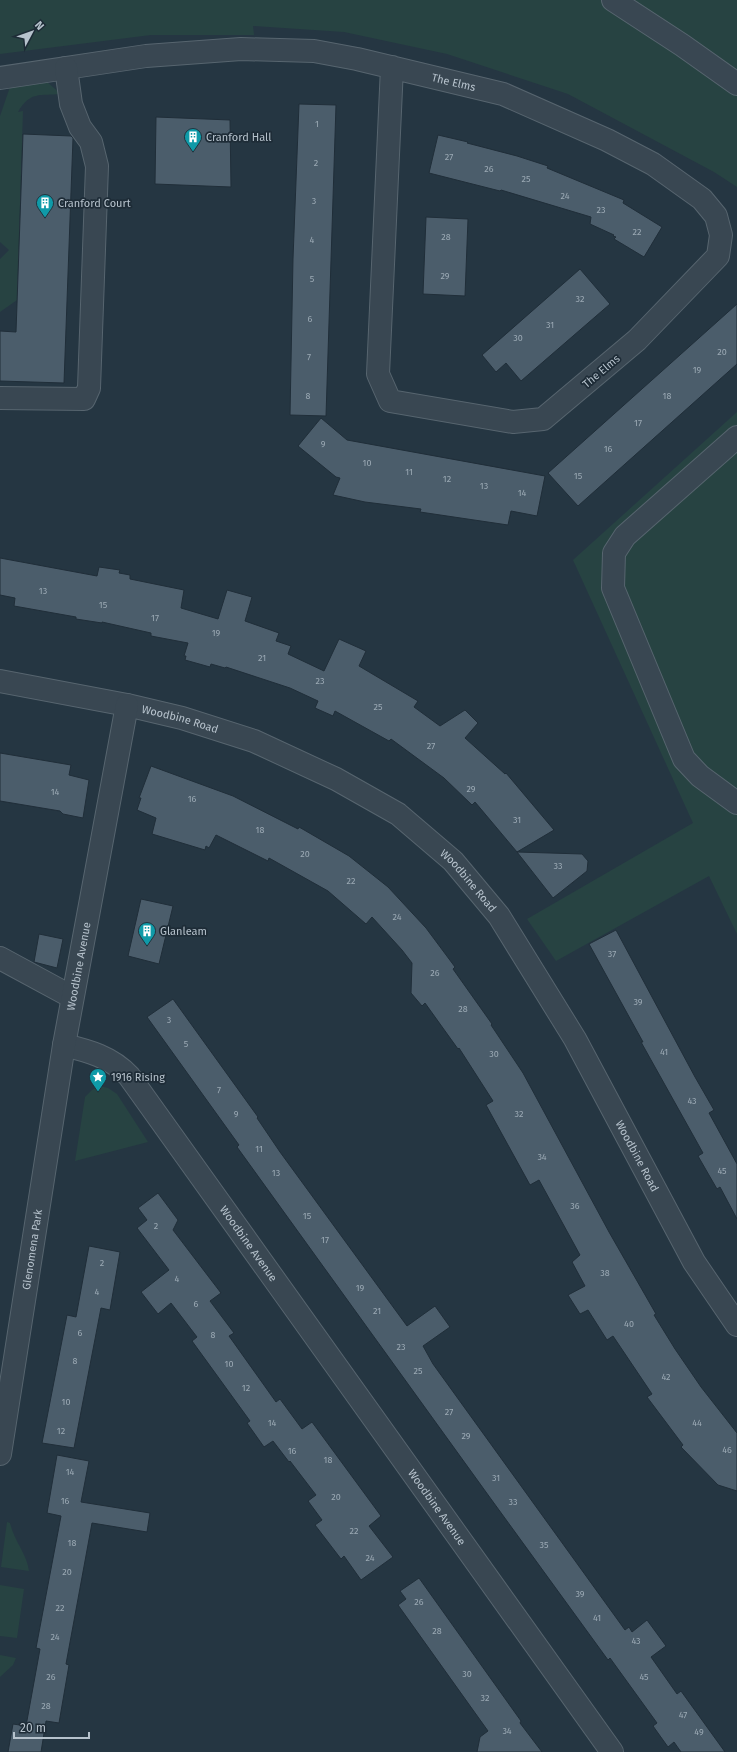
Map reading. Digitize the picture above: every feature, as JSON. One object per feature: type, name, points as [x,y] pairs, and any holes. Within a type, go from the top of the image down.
[{"type":"street","points":[[613,0],[682,45],[737,84]]},
{"type":"street","name":"The Elms","points":[[0,78],[146,56],[241,49],[314,51],[392,67],[503,94],[606,140],[652,164],[702,199],[716,216],[721,235],[718,256],[637,340],[543,419],[513,422],[390,400],[378,374],[392,67]]},
{"type":"street","points":[[0,398],[84,399],[89,388],[97,166],[91,142],[80,128],[71,104],[66,68]]},
{"type":"street","points":[[737,437],[625,536],[614,553],[613,588],[684,759],[700,776],[737,803]]},
{"type":"street","name":"Woodbine Road","points":[[0,681],[127,705],[182,718],[254,740],[329,776],[398,814],[453,861],[500,916],[575,1039],[694,1262],[737,1325]]},
{"type":"street","name":"Woodbine Avenue","points":[[127,705],[64,1045],[82,1049],[103,1057],[119,1065],[129,1076],[612,1752]]},
{"type":"street","points":[[0,958],[72,996]]},
{"type":"street","name":"Glenomena Park","points":[[0,1454],[64,1045]]},
{"type":"green space","points":[[0,0],[737,0],[737,187],[714,172],[568,94],[447,54],[344,32],[253,26],[254,35],[151,35],[0,54]]},
{"type":"green space","points":[[47,82],[61,94],[41,95],[31,98],[22,105],[18,112],[23,111],[17,300],[0,312],[0,259],[9,250],[0,242],[0,116],[11,84]]},
{"type":"green space","points":[[737,412],[737,934],[709,876],[556,961],[527,919],[693,823],[573,560]]},
{"type":"green space","points":[[100,1086],[108,1088],[117,1094],[148,1142],[75,1161],[85,1097],[92,1090]]},
{"type":"green space","points":[[7,1522],[10,1523],[14,1536],[26,1559],[29,1571],[1,1567]]},
{"type":"green space","points":[[0,1585],[24,1589],[17,1638],[0,1636]]},
{"type":"green space","points":[[0,1655],[16,1658],[13,1665],[0,1677]]},
{"type":"building","points":[[299,104],[336,105],[326,416],[290,415],[293,259]]},
{"type":"building","name":"Cranford Hall","points":[[156,117],[230,120],[231,187],[155,184]]},
{"type":"building","name":"Cranford Court","points":[[23,134],[71,136],[73,138],[64,383],[0,381],[0,331],[16,332]]},
{"type":"building","points":[[438,135],[468,142],[467,143],[548,166],[547,168],[624,200],[623,203],[662,227],[644,257],[614,239],[616,237],[613,236],[614,235],[590,224],[591,217],[501,190],[500,191],[429,173]]},
{"type":"building","points":[[426,217],[468,219],[465,296],[423,294]]},
{"type":"building","points":[[580,269],[610,304],[521,381],[506,363],[496,372],[482,355]]},
{"type":"building","points":[[737,304],[737,364],[578,506],[548,473]]},
{"type":"building","points":[[321,418],[347,440],[545,476],[537,516],[511,511],[508,525],[420,512],[421,509],[365,502],[333,495],[340,478],[336,477],[298,446]]},
{"type":"building","points":[[0,558],[97,576],[99,567],[120,570],[119,573],[130,575],[130,579],[184,590],[181,608],[218,619],[227,590],[252,597],[245,621],[279,633],[276,641],[291,646],[288,654],[324,671],[339,639],[366,651],[359,666],[418,701],[414,707],[440,726],[465,710],[478,723],[465,738],[505,774],[506,773],[554,830],[517,852],[475,802],[472,805],[444,778],[391,739],[389,741],[335,711],[333,716],[315,708],[318,701],[290,688],[226,667],[211,664],[210,667],[185,660],[186,656],[184,656],[188,643],[151,636],[151,633],[102,622],[76,619],[76,617],[14,606],[15,598],[0,595]]},
{"type":"building","points":[[0,753],[71,765],[69,775],[89,780],[83,818],[63,814],[60,811],[0,801]]},
{"type":"building","points":[[151,766],[233,796],[298,829],[299,827],[349,856],[388,887],[426,928],[455,967],[453,969],[492,1024],[491,1025],[523,1073],[609,1232],[656,1314],[654,1315],[701,1387],[737,1433],[737,1491],[718,1485],[681,1447],[683,1445],[647,1397],[652,1394],[613,1336],[607,1340],[588,1310],[580,1314],[568,1295],[585,1286],[572,1262],[580,1255],[539,1180],[530,1185],[486,1105],[493,1101],[459,1048],[458,1049],[425,1003],[422,1006],[411,993],[412,963],[402,950],[372,917],[366,924],[328,891],[269,858],[268,861],[216,835],[209,848],[206,846],[205,850],[152,834],[156,818],[137,810],[141,798],[139,798]]},
{"type":"building","points":[[517,852],[582,854],[588,861],[587,871],[553,898]]},
{"type":"building","points":[[141,899],[173,906],[159,964],[128,956]]},
{"type":"building","points":[[616,930],[714,1110],[709,1113],[737,1164],[737,1219],[720,1187],[717,1189],[698,1156],[703,1153],[641,1042],[643,1042],[589,944]]},
{"type":"building","points":[[39,934],[63,939],[57,968],[34,962]]},
{"type":"building","points":[[173,999],[258,1117],[257,1118],[280,1152],[407,1326],[435,1306],[450,1327],[423,1346],[433,1364],[625,1630],[629,1627],[632,1632],[647,1620],[666,1646],[651,1657],[677,1694],[681,1691],[725,1752],[681,1752],[674,1742],[668,1747],[653,1726],[657,1723],[610,1658],[608,1660],[491,1499],[237,1147],[239,1145],[147,1017]]},
{"type":"building","points":[[158,1193],[178,1220],[173,1230],[221,1293],[210,1301],[234,1333],[229,1336],[276,1402],[280,1399],[302,1429],[312,1422],[381,1516],[369,1526],[393,1557],[361,1580],[344,1556],[341,1559],[315,1525],[322,1520],[308,1501],[316,1495],[273,1441],[264,1447],[247,1423],[250,1421],[192,1341],[197,1337],[171,1303],[158,1314],[141,1292],[169,1270],[137,1228],[147,1220],[138,1208]]},
{"type":"building","points":[[89,1246],[120,1252],[110,1310],[101,1308],[74,1448],[42,1443],[67,1315],[76,1317]]},
{"type":"building","points":[[57,1455],[89,1461],[81,1502],[150,1513],[147,1532],[92,1523],[66,1664],[69,1665],[59,1723],[46,1721],[41,1752],[8,1752],[13,1724],[26,1726],[40,1649],[36,1648],[61,1516],[47,1513]]},
{"type":"building","points":[[419,1578],[521,1721],[520,1723],[542,1752],[477,1752],[480,1737],[488,1731],[398,1605],[406,1599],[400,1591]]},
{"type":"place","name":"Cranford Hall","points":[[193,152]]},
{"type":"place","name":"Cranford Court","points":[[45,218]]},
{"type":"place","name":"Glanleam","points":[[147,946]]},
{"type":"place","name":"1916 Rising","points":[[98,1092]]}]
